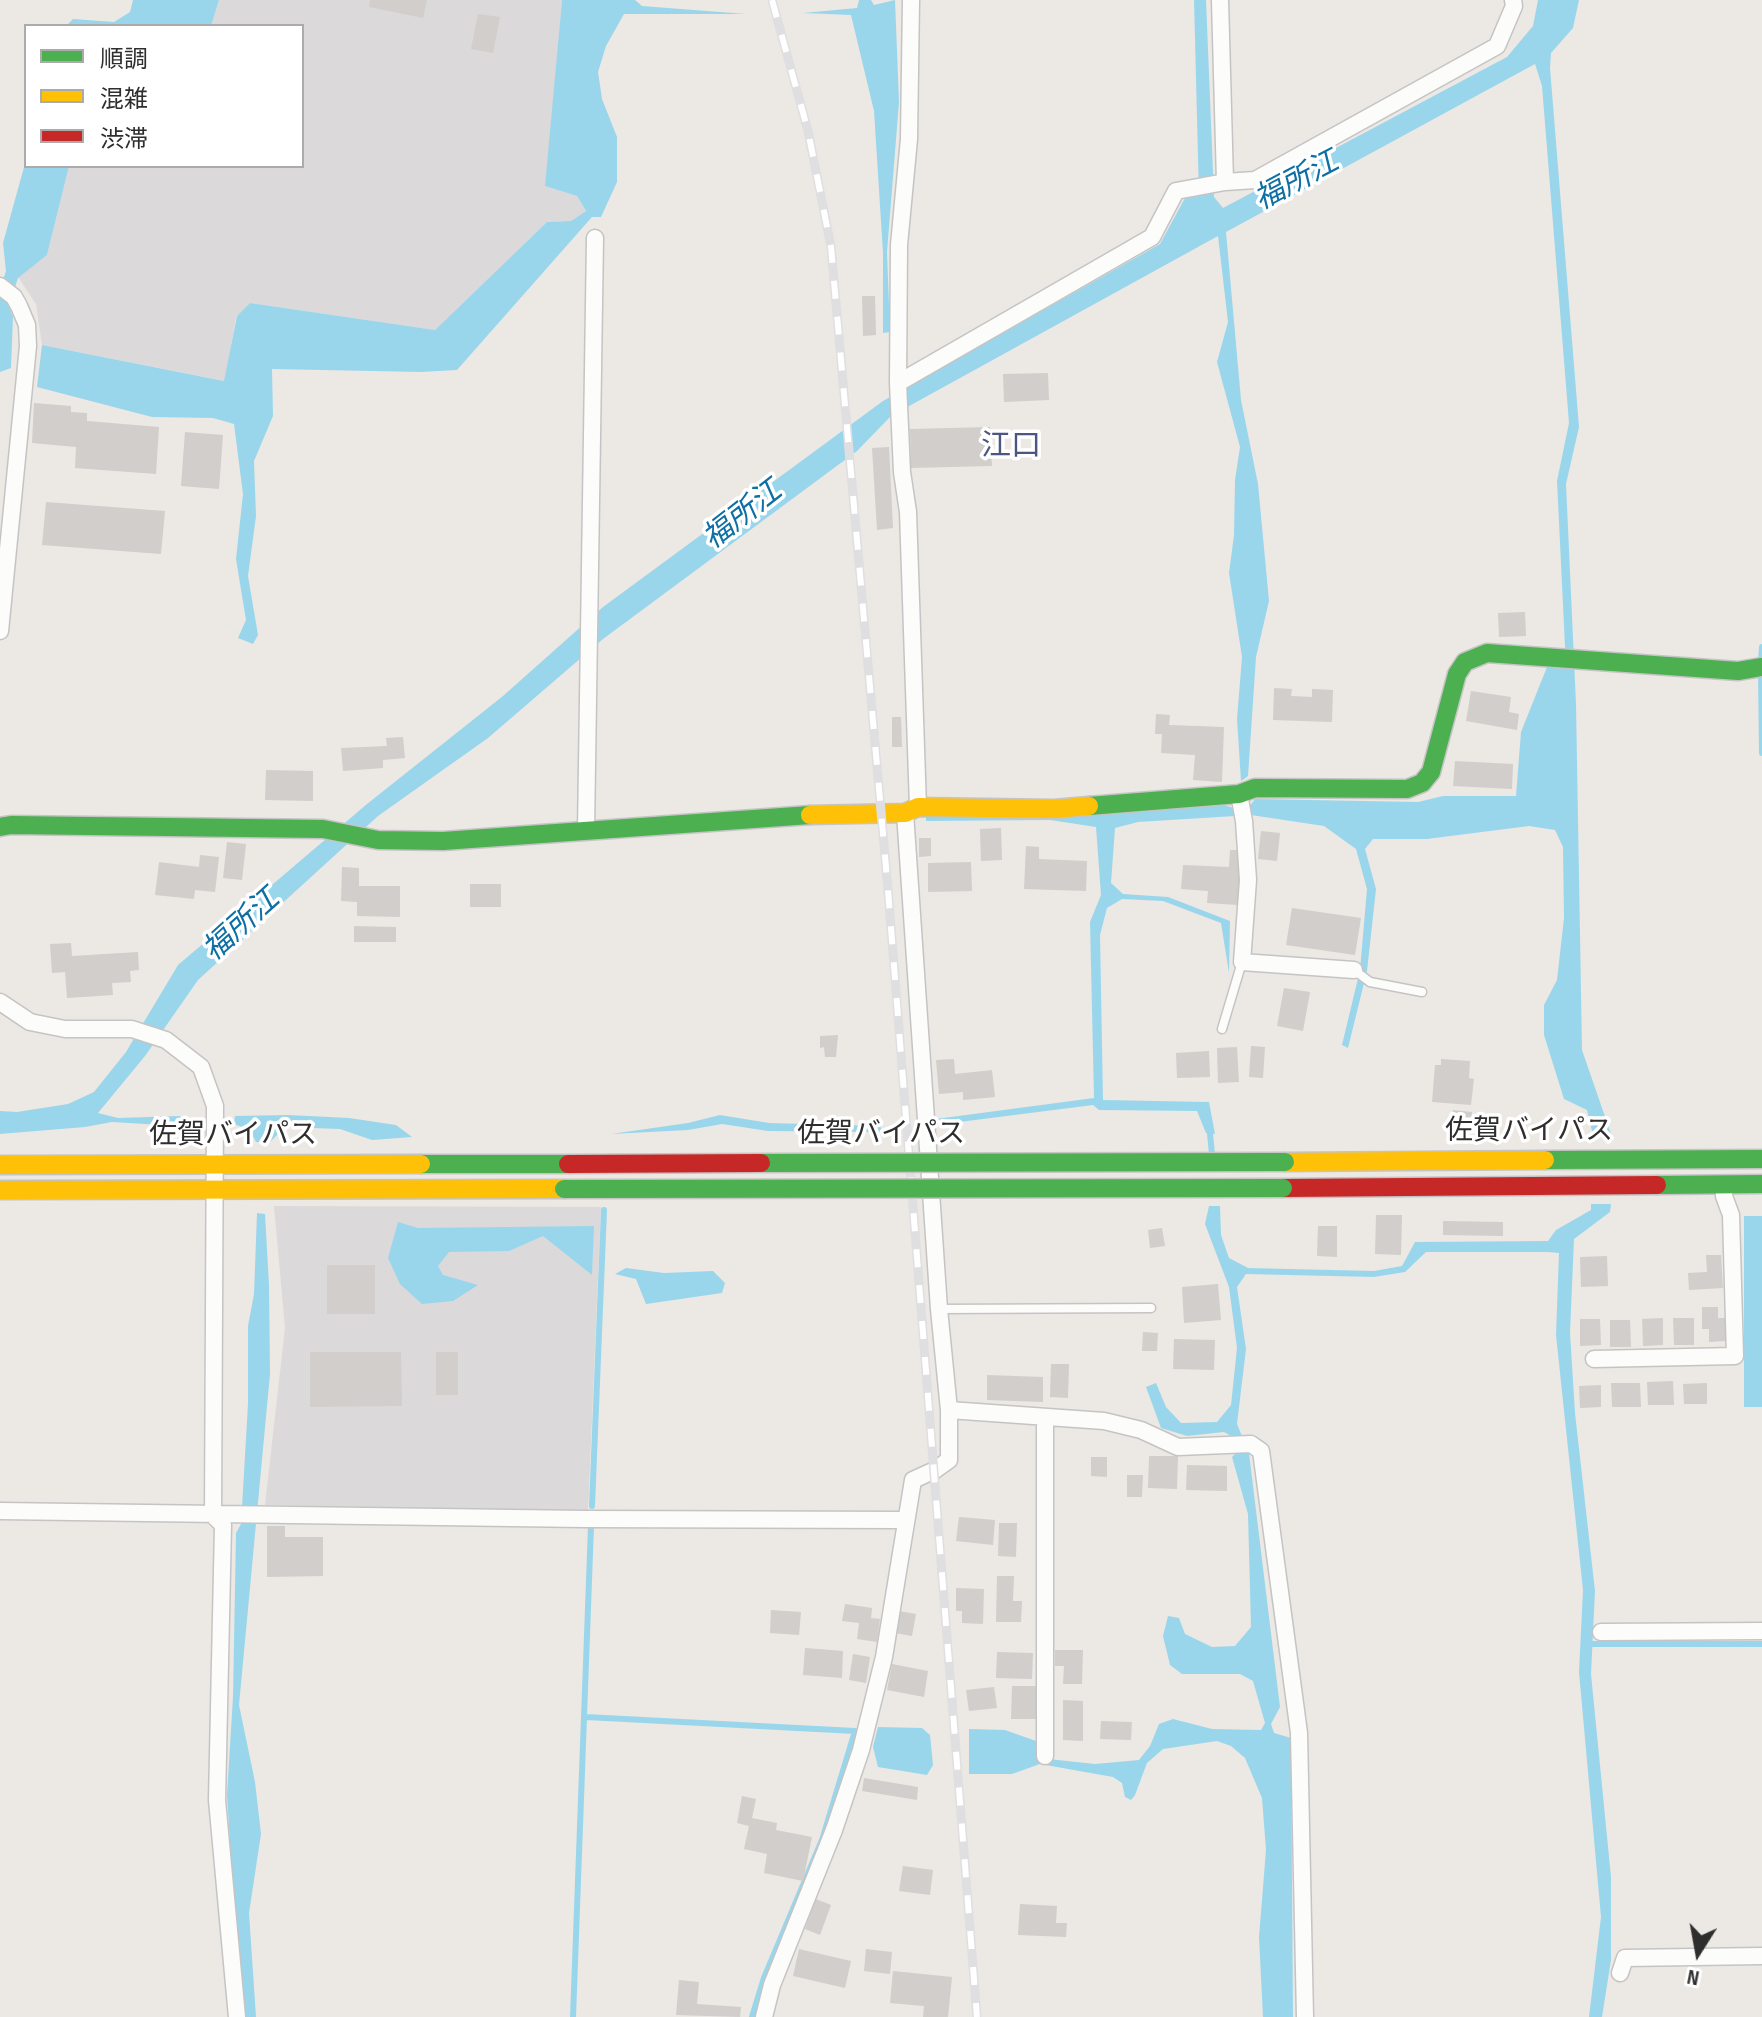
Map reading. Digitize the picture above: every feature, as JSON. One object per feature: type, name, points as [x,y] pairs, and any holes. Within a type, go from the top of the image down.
[{"type":"main road","points":[[0,827],[323,829],[378,840],[443,841],[824,814],[1054,809],[1245,794],[1407,789],[1422,783],[1431,772],[1457,674],[1465,662],[1487,653],[1738,671],[1759,667]]},
{"type":"main road","name":"佐賀バイパス","points":[[0,1165],[1762,1159]]},
{"type":"main road","name":"佐賀バイパス","points":[[0,1190],[1762,1184]]},
{"type":"street","points":[[764,2017],[772,1985],[834,1830],[861,1750],[884,1657],[904,1520],[913,1480],[949,1460],[949,1410],[939,1309],[911,810],[908,512],[902,472],[898,383],[899,245],[909,139],[911,0]]},
{"type":"street","points":[[1220,0],[1225,182]]},
{"type":"street","points":[[898,383],[1152,237],[1176,191],[1255,180],[1497,46],[1514,6],[1513,0]]},
{"type":"street","points":[[586,830],[595,238]]},
{"type":"street","points":[[0,286],[14,297],[27,325],[28,346],[0,631]]},
{"type":"street","points":[[1245,794],[1248,880],[1242,962],[1354,970]]},
{"type":"street","points":[[0,1002],[30,1022],[65,1029],[132,1029],[166,1040],[201,1067],[215,1106],[213,1515],[223,1525],[217,1800],[237,2017]]},
{"type":"street","points":[[1594,1359],[1735,1356],[1731,1215],[1724,1196],[1724,1185]]},
{"type":"street","points":[[949,1410],[1104,1421],[1141,1430],[1178,1447],[1251,1444],[1261,1451],[1299,1733],[1305,2017]]},
{"type":"street","points":[[1045,1417],[1045,1756]]},
{"type":"street","points":[[0,1511],[904,1520]]},
{"type":"street","points":[[1601,1632],[1762,1631]]},
{"type":"street","points":[[1620,1973],[1625,1958],[1762,1956]]},
{"type":"lane","points":[[1222,1029],[1242,962]]},
{"type":"lane","points":[[1354,970],[1370,982],[1422,992]]},
{"type":"lane","points":[[939,1309],[1151,1308]]},
{"type":"shaded area","points":[[219,0],[562,0],[546,186],[577,196],[586,211],[571,221],[547,222],[435,330],[250,303],[236,317],[225,381],[42,345],[36,304],[18,277],[47,255],[69,168],[304,168],[304,24],[212,24]]},
{"type":"shaded area","points":[[274,1206],[601,1207],[588,1511],[265,1505],[285,1328]]},
{"type":"water","points":[[133,0],[219,0],[212,24],[68,24],[73,19],[114,22],[130,12]]},
{"type":"water","points":[[562,0],[635,0],[642,6],[746,14],[624,14],[606,46],[598,72],[602,99],[617,137],[617,182],[601,217],[592,217],[457,370],[272,369],[273,416],[254,461],[256,516],[248,576],[258,635],[253,644],[238,638],[246,620],[236,559],[243,494],[234,424],[213,418],[152,417],[37,387],[42,345],[224,381],[237,316],[250,303],[435,330],[547,222],[571,221],[586,211],[577,196],[545,186]]},
{"type":"water","points":[[859,0],[871,0],[874,5],[895,0],[899,102],[887,252],[890,332],[883,333],[883,253],[874,111],[851,15],[803,13],[857,8]]},
{"type":"water","name":"福所江","points":[[1194,0],[1206,0],[1214,197],[1223,208],[1507,57],[1533,26],[1538,0],[1579,0],[1573,28],[1551,53],[1550,68],[1579,427],[1566,484],[1576,704],[1582,1050],[1611,1134],[1593,1135],[1587,1110],[1564,1099],[1544,1035],[1544,1005],[1557,980],[1564,918],[1563,847],[1555,830],[1529,826],[1427,839],[1373,839],[1365,849],[1376,889],[1367,971],[1348,1048],[1342,1045],[1360,970],[1367,889],[1356,849],[1324,826],[1251,815],[1138,822],[1115,828],[1111,883],[1123,894],[1168,897],[1230,921],[1229,973],[1221,923],[1163,901],[1122,899],[1107,908],[1100,935],[1103,1100],[1209,1102],[1215,1134],[1206,1133],[1197,1111],[1099,1110],[1093,1105],[936,1125],[936,1119],[1094,1098],[1090,922],[1101,895],[1096,827],[1050,820],[926,821],[926,815],[1214,802],[1237,809],[1249,807],[1255,799],[1418,802],[1443,796],[1516,796],[1521,732],[1547,667],[1566,667],[1557,481],[1569,423],[1542,86],[1535,64],[1226,232],[1241,400],[1258,484],[1269,601],[1256,657],[1248,776],[1244,779],[1241,781],[1237,719],[1242,657],[1229,573],[1240,447],[1217,362],[1228,322],[1218,236],[891,416],[857,451],[603,639],[488,738],[378,816],[198,980],[145,1056],[98,1113],[118,1118],[181,1116],[178,1126],[112,1122],[0,1134],[0,1111],[17,1112],[68,1104],[94,1092],[126,1052],[178,965],[367,804],[503,696],[603,607],[883,401],[1160,244],[1185,198],[1199,196]]},
{"type":"water","points":[[24,167],[69,168],[47,255],[18,278],[9,306],[13,317],[11,368],[0,372],[0,289],[6,271],[3,243]]},
{"type":"water","points":[[720,1115],[769,1123],[880,1126],[883,1132],[768,1131],[722,1124],[688,1130],[611,1134]]},
{"type":"water","points":[[235,1116],[349,1118],[396,1125],[412,1137],[372,1140],[340,1129],[285,1127],[270,1142],[256,1142],[250,1130],[234,1124]]},
{"type":"water","points":[[1591,1204],[1611,1204],[1610,1212],[1574,1239],[1570,1333],[1575,1413],[1595,1591],[1591,1674],[1611,1877],[1611,1960],[1602,2017],[1589,2017],[1601,1917],[1579,1672],[1583,1590],[1556,1335],[1559,1253],[1426,1252],[1405,1272],[1374,1277],[1246,1274],[1237,1287],[1246,1349],[1237,1424],[1249,1453],[1280,1707],[1271,1724],[1274,1733],[1291,1738],[1293,2017],[1263,2017],[1259,1937],[1266,1850],[1262,1798],[1245,1758],[1231,1746],[1217,1741],[1163,1749],[1147,1763],[1131,1800],[1125,1797],[1122,1783],[1113,1777],[1040,1764],[1012,1774],[969,1774],[969,1729],[1005,1730],[1036,1741],[1039,1758],[1095,1764],[1139,1760],[1150,1746],[1159,1724],[1173,1719],[1212,1729],[1261,1730],[1265,1723],[1253,1681],[1240,1674],[1182,1674],[1170,1665],[1163,1636],[1168,1616],[1179,1618],[1185,1634],[1212,1647],[1235,1646],[1251,1627],[1248,1514],[1232,1457],[1237,1452],[1235,1438],[1224,1432],[1187,1436],[1161,1428],[1146,1387],[1156,1383],[1166,1407],[1181,1423],[1217,1422],[1231,1405],[1237,1348],[1229,1287],[1205,1224],[1209,1206],[1220,1206],[1221,1235],[1229,1258],[1248,1268],[1374,1271],[1402,1266],[1415,1242],[1548,1241],[1556,1230],[1591,1210]]},
{"type":"water","points":[[257,1213],[265,1214],[270,1374],[239,1705],[255,1782],[261,1834],[249,1913],[256,2017],[241,2017],[227,1795],[233,1697],[236,1533],[241,1524],[248,1404],[248,1326],[254,1294]]},
{"type":"water","points":[[1744,1216],[1762,1216],[1762,1407],[1744,1407]]},
{"type":"water","points":[[398,1222],[418,1228],[594,1226],[592,1275],[543,1236],[509,1251],[449,1252],[438,1266],[443,1275],[478,1285],[453,1301],[422,1304],[400,1284],[388,1258]]},
{"type":"water","points":[[626,1268],[664,1273],[713,1271],[725,1283],[722,1293],[646,1304],[636,1279],[615,1274]]},
{"type":"water","points":[[878,1727],[922,1728],[930,1735],[933,1765],[927,1775],[878,1767],[873,1747]]},
{"type":"building","points":[[370,0],[427,0],[423,18],[369,7]]},
{"type":"building","points":[[478,14],[500,17],[493,53],[471,49]]},
{"type":"building","points":[[862,296],[875,296],[876,335],[863,336]]},
{"type":"building","points":[[1048,373],[1049,400],[1004,402],[1003,374]]},
{"type":"building","points":[[34,403],[71,406],[71,412],[87,413],[87,421],[159,427],[156,474],[75,468],[76,447],[32,443]]},
{"type":"building","points":[[990,427],[992,466],[911,468],[910,429]]},
{"type":"building","points":[[185,432],[223,435],[219,489],[181,486]]},
{"type":"building","points":[[889,447],[893,528],[877,530],[872,448]]},
{"type":"building","points":[[46,502],[165,511],[161,554],[42,545]]},
{"type":"building","points":[[1525,612],[1526,636],[1499,637],[1498,613]]},
{"type":"building","points":[[1274,688],[1292,689],[1291,696],[1312,697],[1312,689],[1333,690],[1332,722],[1273,720]]},
{"type":"building","points":[[1471,691],[1511,697],[1509,712],[1519,714],[1517,730],[1466,721]]},
{"type":"building","points":[[1156,714],[1170,715],[1169,725],[1224,727],[1222,782],[1193,780],[1195,755],[1161,753],[1162,734],[1155,734]]},
{"type":"building","points":[[892,717],[901,717],[902,747],[892,747]]},
{"type":"building","points":[[403,737],[405,758],[383,760],[383,768],[343,771],[341,748],[387,746],[386,738]]},
{"type":"building","points":[[1455,761],[1513,764],[1512,789],[1453,786]]},
{"type":"building","points":[[266,770],[313,771],[313,801],[265,800]]},
{"type":"building","points":[[1001,828],[1002,860],[981,861],[980,829]]},
{"type":"building","points":[[1261,831],[1280,833],[1277,861],[1258,859]]},
{"type":"building","points":[[919,838],[931,838],[931,856],[919,857]]},
{"type":"building","points":[[227,842],[246,844],[242,880],[223,878]]},
{"type":"building","points":[[1026,846],[1039,847],[1039,859],[1087,861],[1086,891],[1024,889]]},
{"type":"building","points":[[1230,850],[1241,850],[1238,905],[1207,903],[1208,891],[1181,889],[1183,865],[1229,867]]},
{"type":"building","points":[[200,855],[219,857],[215,892],[195,890],[194,899],[155,895],[159,862],[199,867]]},
{"type":"building","points":[[971,862],[972,891],[928,892],[928,863]]},
{"type":"building","points":[[342,867],[359,868],[359,886],[400,886],[400,917],[357,916],[357,902],[341,901]]},
{"type":"building","points":[[470,884],[501,884],[501,907],[470,907]]},
{"type":"building","points":[[1292,908],[1361,918],[1355,955],[1286,945]]},
{"type":"building","points":[[354,926],[396,927],[396,942],[354,942]]},
{"type":"building","points":[[71,943],[72,956],[138,952],[139,970],[130,971],[131,982],[112,983],[113,995],[67,998],[65,972],[52,973],[50,944]]},
{"type":"building","points":[[1284,988],[1310,992],[1303,1031],[1277,1026]]},
{"type":"building","points":[[838,1035],[836,1057],[825,1057],[824,1047],[820,1048],[820,1036]]},
{"type":"building","points":[[1251,1046],[1265,1047],[1263,1078],[1249,1077]]},
{"type":"building","points":[[1237,1047],[1239,1082],[1218,1083],[1217,1048]]},
{"type":"building","points":[[1209,1051],[1210,1077],[1177,1078],[1176,1053]]},
{"type":"building","points":[[954,1059],[955,1074],[992,1070],[995,1097],[963,1100],[963,1092],[939,1094],[936,1060]]},
{"type":"building","points":[[1441,1059],[1470,1061],[1469,1078],[1474,1079],[1471,1105],[1432,1102],[1435,1065],[1441,1065]]},
{"type":"building","points":[[1453,1110],[1472,1112],[1471,1122],[1452,1121]]},
{"type":"building","points":[[1376,1215],[1402,1215],[1401,1255],[1375,1254]]},
{"type":"building","points":[[1443,1221],[1503,1222],[1503,1236],[1443,1235]]},
{"type":"building","points":[[1318,1226],[1337,1226],[1337,1257],[1317,1256]]},
{"type":"building","points":[[1162,1228],[1165,1246],[1150,1248],[1148,1230]]},
{"type":"building","points":[[1706,1255],[1721,1255],[1723,1288],[1689,1290],[1688,1273],[1707,1272]]},
{"type":"building","points":[[1607,1256],[1608,1286],[1581,1287],[1580,1257]]},
{"type":"building","points":[[327,1265],[375,1265],[375,1314],[327,1314]]},
{"type":"building","points":[[1218,1284],[1221,1320],[1184,1323],[1182,1287]]},
{"type":"building","points":[[1702,1307],[1718,1307],[1718,1318],[1725,1318],[1726,1341],[1709,1342],[1709,1329],[1702,1329]]},
{"type":"building","points":[[1663,1318],[1663,1345],[1643,1346],[1642,1319]]},
{"type":"building","points":[[1673,1318],[1694,1318],[1694,1345],[1674,1345]]},
{"type":"building","points":[[1580,1319],[1600,1319],[1601,1345],[1580,1346]]},
{"type":"building","points":[[1610,1320],[1630,1320],[1631,1347],[1610,1347]]},
{"type":"building","points":[[1143,1332],[1158,1333],[1157,1351],[1142,1351]]},
{"type":"building","points":[[1174,1339],[1215,1340],[1214,1370],[1173,1369]]},
{"type":"building","points":[[310,1352],[401,1352],[402,1406],[310,1407]]},
{"type":"building","points":[[436,1352],[458,1352],[458,1395],[436,1395]]},
{"type":"building","points":[[1051,1364],[1069,1364],[1068,1398],[1050,1397]]},
{"type":"building","points":[[987,1375],[1043,1377],[1043,1402],[987,1400]]},
{"type":"building","points":[[1673,1381],[1674,1405],[1648,1405],[1647,1382]]},
{"type":"building","points":[[1611,1383],[1640,1383],[1641,1407],[1612,1407]]},
{"type":"building","points":[[1707,1383],[1707,1404],[1684,1404],[1683,1384]]},
{"type":"building","points":[[1601,1385],[1601,1407],[1580,1408],[1579,1386]]},
{"type":"building","points":[[1149,1456],[1178,1456],[1177,1489],[1148,1488]]},
{"type":"building","points":[[1091,1457],[1107,1457],[1107,1477],[1091,1476]]},
{"type":"building","points":[[1187,1465],[1227,1466],[1227,1491],[1186,1490]]},
{"type":"building","points":[[1127,1475],[1143,1475],[1142,1497],[1127,1497]]},
{"type":"building","points":[[959,1517],[995,1520],[993,1545],[956,1541]]},
{"type":"building","points":[[999,1523],[1017,1523],[1016,1557],[998,1556]]},
{"type":"building","points":[[267,1526],[285,1526],[285,1537],[323,1537],[323,1576],[267,1577]]},
{"type":"building","points":[[997,1576],[1014,1576],[1013,1601],[1022,1601],[1021,1622],[996,1622]]},
{"type":"building","points":[[956,1588],[984,1589],[983,1624],[962,1623],[962,1611],[956,1611]]},
{"type":"building","points":[[845,1604],[872,1608],[871,1618],[880,1619],[877,1642],[857,1639],[859,1623],[842,1621]]},
{"type":"building","points":[[771,1610],[801,1612],[799,1635],[770,1633]]},
{"type":"building","points":[[899,1611],[916,1614],[912,1636],[895,1633]]},
{"type":"building","points":[[805,1648],[843,1651],[842,1678],[803,1675]]},
{"type":"building","points":[[1055,1650],[1083,1650],[1082,1684],[1063,1684],[1064,1666],[1055,1666]]},
{"type":"building","points":[[997,1652],[1033,1653],[1032,1679],[996,1678]]},
{"type":"building","points":[[853,1654],[870,1657],[866,1683],[849,1680]]},
{"type":"building","points":[[892,1664],[928,1671],[924,1697],[887,1690]]},
{"type":"building","points":[[1012,1686],[1038,1686],[1037,1719],[1011,1719]]},
{"type":"building","points":[[994,1687],[997,1708],[969,1711],[966,1690]]},
{"type":"building","points":[[1063,1700],[1083,1701],[1083,1741],[1063,1740]]},
{"type":"building","points":[[1101,1721],[1132,1722],[1131,1740],[1100,1739]]},
{"type":"building","points":[[864,1778],[918,1787],[917,1800],[862,1791]]},
{"type":"building","points":[[742,1796],[756,1799],[752,1818],[777,1823],[776,1830],[812,1837],[803,1881],[764,1873],[767,1854],[744,1849],[749,1826],[737,1823]]},
{"type":"building","points":[[903,1866],[933,1870],[930,1895],[899,1891]]},
{"type":"building","points":[[816,1899],[831,1905],[820,1935],[805,1929]]},
{"type":"building","points":[[1020,1904],[1057,1906],[1056,1923],[1067,1923],[1066,1937],[1018,1935]]},
{"type":"building","points":[[799,1949],[851,1961],[845,1988],[793,1976]]},
{"type":"building","points":[[866,1949],[892,1952],[890,1974],[864,1971]]},
{"type":"building","points":[[893,1971],[952,1977],[948,2017],[923,2017],[924,2006],[890,2003]]},
{"type":"building","points":[[679,1980],[699,1982],[697,2004],[741,2007],[740,2017],[676,2015]]},
{"type":"waterway","points":[[1761,661],[1762,647]]},
{"type":"waterway","points":[[1761,672],[1762,753]]},
{"type":"waterway","points":[[1210,1134],[1212,1154]]},
{"type":"waterway","points":[[592,1506],[604,1210]]},
{"type":"waterway","points":[[573,2017],[591,1526]]},
{"type":"waterway","points":[[1590,1644],[1762,1644]]},
{"type":"waterway","points":[[586,1717],[855,1731],[822,1840],[764,1978],[752,2017]]},
{"type":"railway","points":[[772,0],[808,131],[831,247],[888,890],[977,2017]]},
{"type":"traffic: fast","points":[[1089,806],[1239,794],[1255,788],[1407,789],[1422,783],[1431,772],[1457,674],[1465,662],[1487,653],[1738,671],[1762,667]]},
{"type":"traffic: fast","points":[[0,827],[323,829],[378,840],[443,841],[810,815]]},
{"type":"traffic: fast","points":[[1545,1160],[1762,1159]]},
{"type":"traffic: fast","points":[[761,1163],[1285,1162]]},
{"type":"traffic: fast","points":[[421,1164],[568,1164]]},
{"type":"traffic: fast","points":[[1657,1185],[1762,1184]]},
{"type":"traffic: fast","points":[[564,1189],[1283,1188]]},
{"type":"traffic: slow","points":[[810,815],[905,813],[918,807],[1054,809],[1089,806]]},
{"type":"traffic: slow","points":[[1285,1162],[1545,1160]]},
{"type":"traffic: slow","points":[[0,1165],[421,1164]]},
{"type":"traffic: slow","points":[[0,1190],[564,1189]]},
{"type":"traffic: jam","points":[[568,1164],[761,1163]]},
{"type":"traffic: jam","points":[[1283,1188],[1657,1185]]},
{"type":"district","name":"江口","points":[[1011,447]]}]
